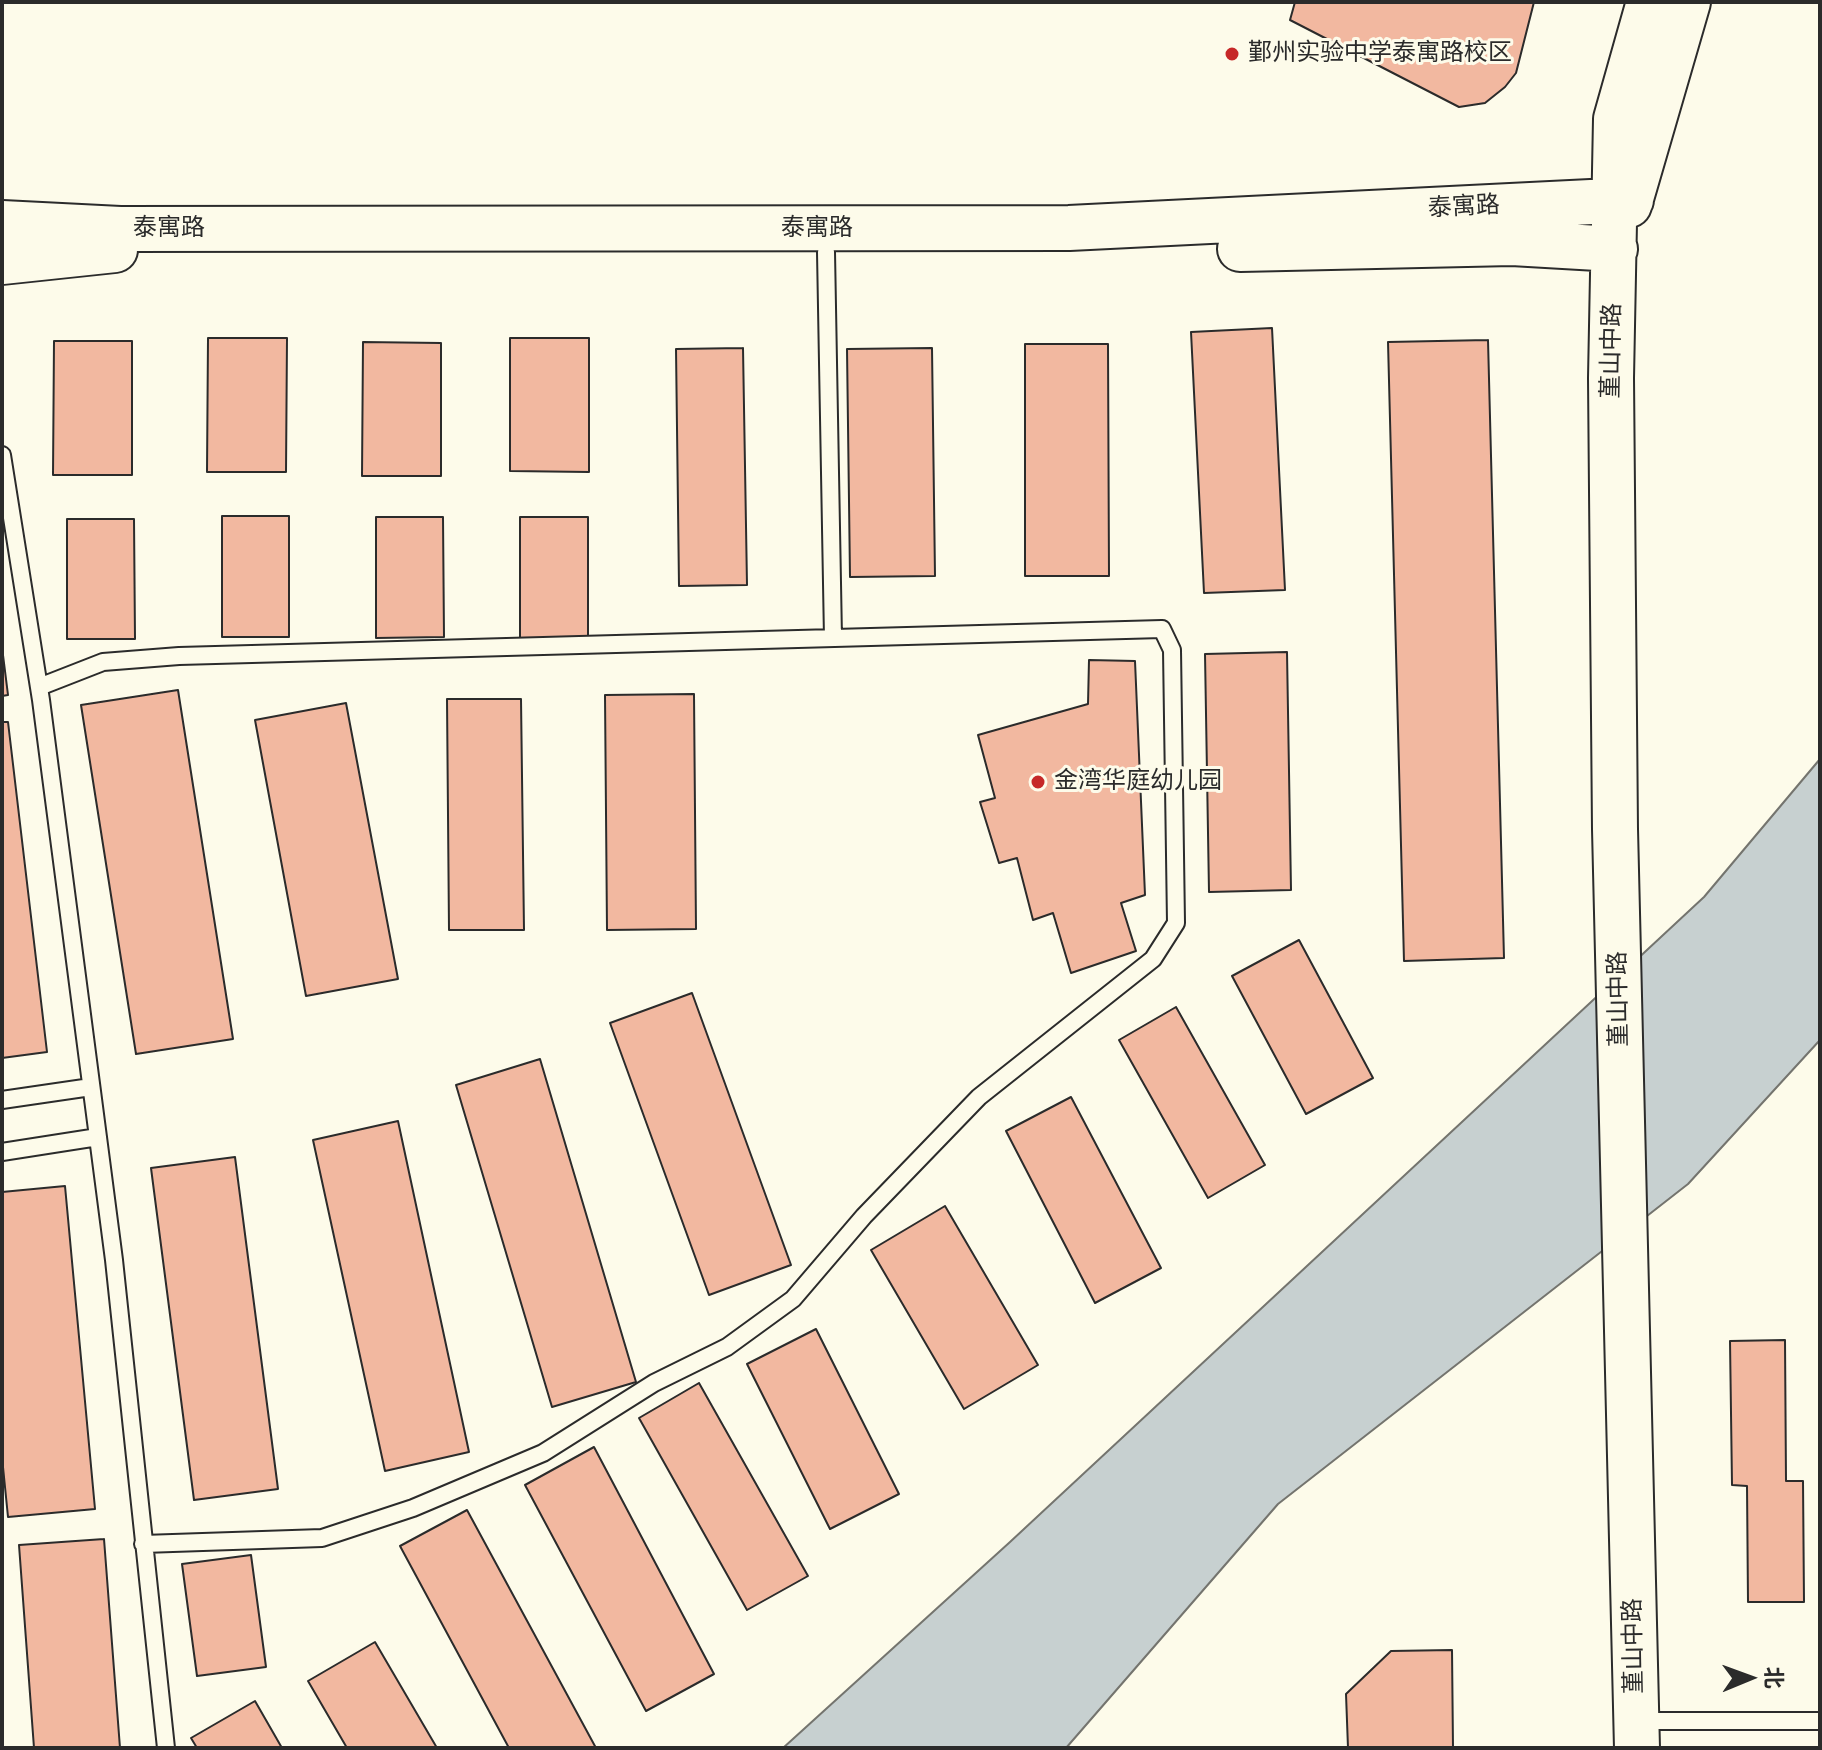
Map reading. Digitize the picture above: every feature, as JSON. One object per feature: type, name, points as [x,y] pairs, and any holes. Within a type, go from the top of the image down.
[{"type":"main road","name":"堇山中路","points":[[1623,201],[1616,119],[1649,2]]},
{"type":"main road","name":"堇山中路","points":[[1637,1734],[1615,829],[1611,378],[1615,249],[1623,201],[1688,2]]},
{"type":"main road","name":"泰寓路","points":[[2,223],[120,229],[1069,228],[1623,201]]},
{"type":"main road","name":"泰寓路","points":[[2,262],[124,249],[1067,253],[1512,243],[1615,249]]},
{"type":"lane","points":[[826,252],[833,638]]},
{"type":"lane","points":[[2,455],[39,687],[114,1260],[166,1748]]},
{"type":"lane","points":[[39,687],[103,662],[179,656],[1162,629],[1172,650],[1176,923],[1153,959],[979,1097],[864,1216],[793,1299],[727,1347],[654,1383],[543,1453],[413,1508],[322,1538],[143,1544]]},
{"type":"lane","points":[[2,1100],[91,1087]]},
{"type":"lane","points":[[2,1152],[98,1137]]},
{"type":"lane","points":[[1637,1734],[1820,1721]]},
{"type":"shaded area","points":[[1820,759],[1820,1040],[1688,1184],[1278,1504],[1066,1748],[783,1748],[1010,1542],[1704,897]]},
{"type":"building","points":[[1295,2],[1534,2],[1516,73],[1505,87],[1485,103],[1459,107],[1290,20]]},
{"type":"building","points":[[1272,328],[1285,590],[1204,593],[1191,332]]},
{"type":"building","points":[[208,338],[287,338],[286,472],[207,472]]},
{"type":"building","points":[[510,338],[589,338],[589,472],[510,471]]},
{"type":"building","points":[[1488,340],[1504,958],[1404,961],[1388,342]]},
{"type":"building","points":[[54,341],[132,341],[132,475],[53,475]]},
{"type":"building","points":[[363,342],[441,343],[441,476],[362,476]]},
{"type":"building","points":[[1025,344],[1108,344],[1109,576],[1025,576]]},
{"type":"building","points":[[743,348],[747,585],[679,586],[676,349]]},
{"type":"building","points":[[932,348],[935,576],[850,577],[847,349]]},
{"type":"building","points":[[222,516],[289,516],[289,637],[222,637]]},
{"type":"building","points":[[376,517],[443,517],[444,637],[376,638]]},
{"type":"building","points":[[520,517],[588,517],[588,638],[520,638]]},
{"type":"building","points":[[67,519],[134,519],[135,639],[67,639]]},
{"type":"building","points":[[2,647],[8,695],[2,696]]},
{"type":"building","points":[[1287,652],[1291,890],[1209,892],[1205,654]]},
{"type":"building","points":[[1089,660],[1135,661],[1145,895],[1121,903],[1136,951],[1071,973],[1053,913],[1033,920],[1017,858],[999,863],[980,802],[995,798],[978,735],[1088,704]]},
{"type":"building","points":[[178,690],[233,1039],[136,1054],[81,705]]},
{"type":"building","points":[[694,694],[696,929],[607,930],[605,695]]},
{"type":"building","points":[[447,699],[521,699],[524,930],[449,930]]},
{"type":"building","points":[[346,703],[398,979],[306,996],[255,720]]},
{"type":"building","points":[[2,722],[8,722],[47,1052],[2,1058]]},
{"type":"building","points":[[1299,940],[1373,1078],[1306,1114],[1232,976]]},
{"type":"building","points":[[692,993],[791,1265],[709,1295],[610,1023]]},
{"type":"building","points":[[1176,1007],[1265,1165],[1208,1198],[1119,1040]]},
{"type":"building","points":[[540,1059],[636,1382],[552,1407],[456,1085]]},
{"type":"building","points":[[1071,1097],[1161,1268],[1095,1303],[1006,1131]]},
{"type":"building","points":[[398,1121],[469,1452],[385,1471],[313,1140]]},
{"type":"building","points":[[235,1157],[278,1489],[194,1500],[151,1168]]},
{"type":"building","points":[[65,1186],[95,1509],[8,1517],[2,1457],[2,1192]]},
{"type":"building","points":[[945,1206],[1038,1365],[964,1409],[871,1250]]},
{"type":"building","points":[[816,1329],[899,1494],[830,1529],[747,1364]]},
{"type":"building","points":[[1785,1340],[1786,1481],[1803,1481],[1804,1602],[1748,1602],[1747,1486],[1732,1485],[1730,1341]]},
{"type":"building","points":[[699,1383],[808,1576],[747,1610],[639,1418]]},
{"type":"building","points":[[594,1447],[714,1674],[646,1711],[525,1485]]},
{"type":"building","points":[[467,1510],[596,1748],[509,1748],[400,1546]]},
{"type":"building","points":[[104,1539],[120,1748],[34,1748],[19,1545]]},
{"type":"building","points":[[251,1555],[266,1667],[197,1676],[182,1564]]},
{"type":"building","points":[[375,1642],[437,1748],[347,1748],[308,1681]]},
{"type":"building","points":[[1452,1650],[1453,1748],[1348,1748],[1346,1694],[1391,1651]]},
{"type":"building","points":[[255,1701],[282,1748],[197,1748],[191,1738]]},
{"type":"place","name":"鄞州实验中学泰寓路校区","points":[[1232,54]]},
{"type":"place","name":"金湾华庭幼儿园","points":[[1038,782]]}]
